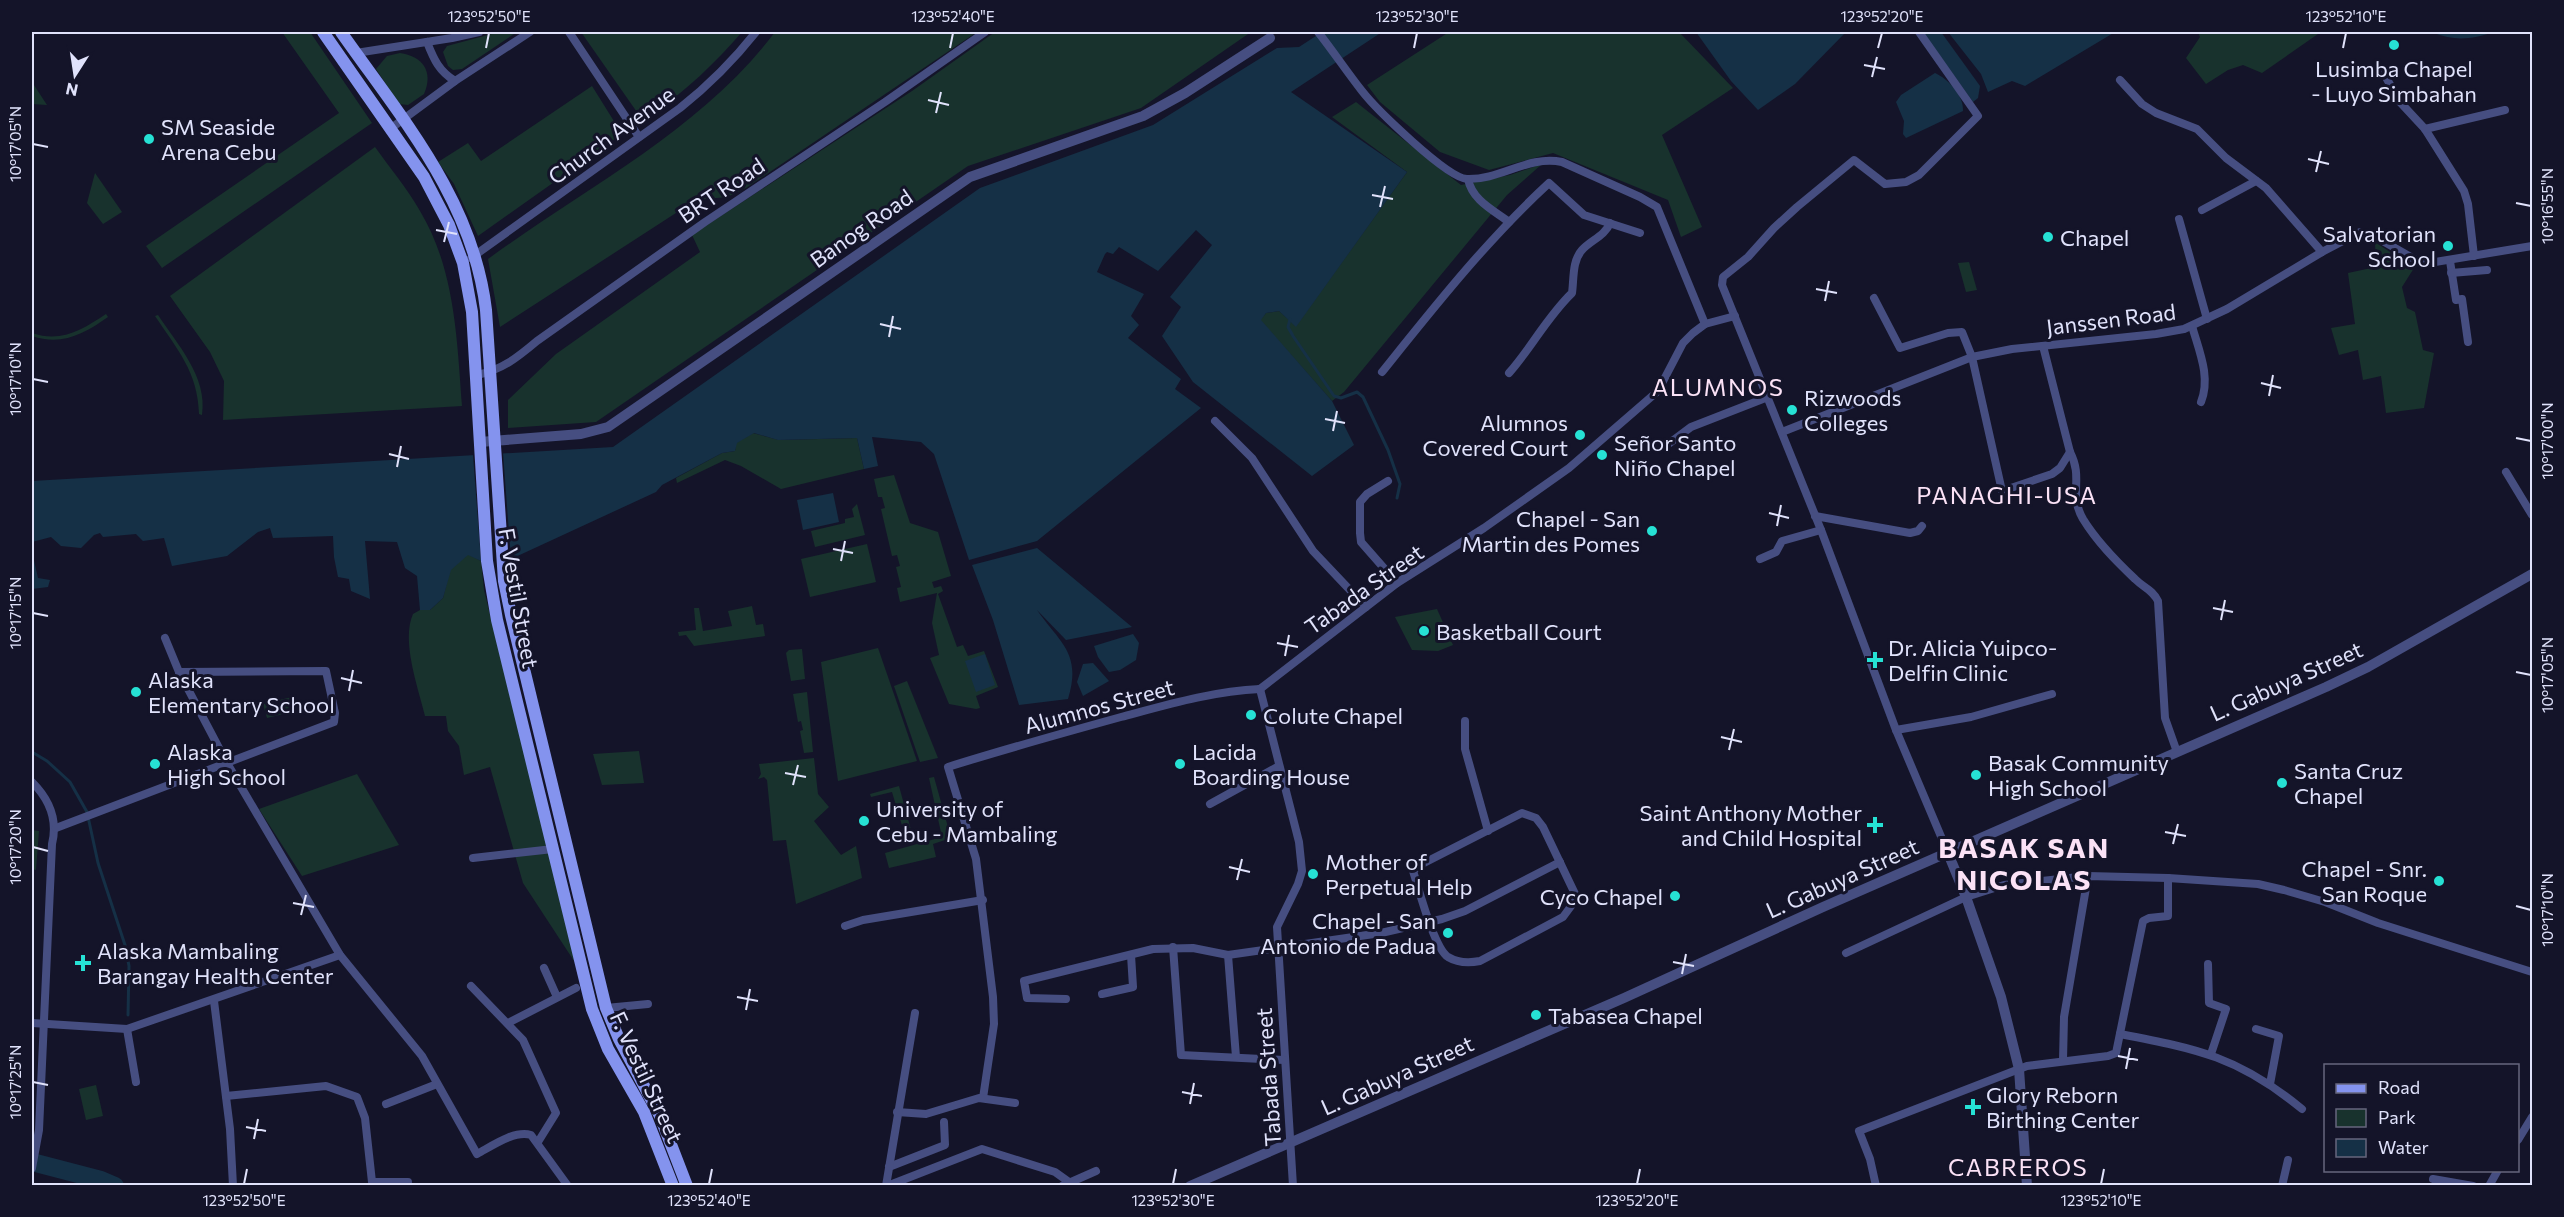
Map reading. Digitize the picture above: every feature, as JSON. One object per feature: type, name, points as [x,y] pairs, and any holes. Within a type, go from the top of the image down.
[{"type":"main road","name":"F. Vestil Street","points":[[323,32],[437,200],[463,263],[472,312],[487,561],[497,620],[600,1032],[644,1112],[672,1185]]},
{"type":"main road","name":"F. Vestil Street","points":[[341,32],[450,192],[476,254],[482,279],[490,372],[504,580],[520,654],[606,1008],[615,1032],[660,1116],[687,1185]]},
{"type":"street","points":[[356,53],[478,32]]},
{"type":"street","points":[[390,129],[455,81],[530,32]]},
{"type":"street","points":[[569,32],[639,137]]},
{"type":"street","name":"Church Avenue","points":[[463,263],[707,86],[734,59],[756,32]]},
{"type":"street","name":"BRT Road","points":[[477,375],[514,361],[537,341],[695,229],[985,32]]},
{"type":"street","points":[[1318,32],[1363,92],[1401,131],[1453,174],[1468,179],[1506,172],[1540,160],[1552,160],[1562,162],[1649,201],[1657,207],[1705,324]]},
{"type":"street","points":[[1919,32],[1978,117],[1918,175],[1906,182],[1885,184],[1854,160],[1774,228],[1748,257],[1723,277],[1722,285],[1821,530],[1896,730],[1966,897],[2001,997],[2019,1069],[2027,1185]]},
{"type":"street","name":"Banog Road","points":[[480,448],[593,433],[608,427],[970,177],[1143,116],[1185,93],[1270,38]]},
{"type":"street","points":[[427,42],[435,63],[444,74],[455,81]]},
{"type":"street","points":[[2382,70],[2399,101],[2424,129],[2464,191],[2468,204],[2474,256]]},
{"type":"street","points":[[2120,80],[2142,104],[2157,114],[2197,129],[2226,158],[2266,188],[2322,252]]},
{"type":"street","points":[[2424,129],[2505,110]]},
{"type":"street","points":[[1468,179],[1470,189],[1475,196],[1509,222]]},
{"type":"street","points":[[2202,210],[2256,181]]},
{"type":"street","points":[[1382,372],[1441,299],[1509,222],[1549,183],[1584,215],[1640,233]]},
{"type":"street","points":[[2179,219],[2207,319]]},
{"type":"street","points":[[1509,373],[1560,304],[1572,293],[1574,266],[1581,251],[1607,231],[1610,223]]},
{"type":"street","name":"Janssen Road","points":[[1782,432],[1972,357],[2012,349],[2156,334],[2192,326],[2360,232],[2374,236],[2422,264],[2532,246]]},
{"type":"street","points":[[2450,261],[2456,300],[2462,299],[2468,342]]},
{"type":"street","points":[[2451,273],[2487,270]]},
{"type":"street","points":[[1874,298],[1900,348],[1958,331],[1962,332],[1972,357],[2002,491],[2052,474],[2060,468],[2070,452]]},
{"type":"street","name":"Tabada Street","points":[[1293,1185],[1277,927],[1302,871],[1299,842],[1260,688],[1397,583],[1484,528],[1593,449],[1658,391],[1683,343],[1693,333],[1705,324],[1735,316]]},
{"type":"street","points":[[2192,326],[2206,379],[2201,402]]},
{"type":"street","points":[[2043,346],[2070,452],[2077,465],[2075,500],[2084,520],[2098,540],[2138,582],[2153,591],[2158,601],[2165,718],[2177,752]]},
{"type":"street","points":[[1667,445],[1691,427],[1768,397]]},
{"type":"street","points":[[1215,421],[1252,458],[1313,551],[1366,607]]},
{"type":"street","points":[[2506,472],[2532,515]]},
{"type":"street","points":[[1388,481],[1367,494],[1360,502],[1360,533],[1361,542],[1397,583]]},
{"type":"street","points":[[1815,516],[1910,533],[1918,531],[1922,526]]},
{"type":"street","points":[[1760,559],[1776,552],[1782,541],[1821,530]]},
{"type":"street","name":"L. Gabuya Street","points":[[1190,1185],[1624,998],[1823,907],[1948,854],[2368,667],[2532,574]]},
{"type":"street","points":[[165,638],[179,672],[227,763],[340,955],[422,1056],[477,1154],[524,1133],[531,1135],[568,1185]]},
{"type":"street","points":[[56,828],[334,722],[335,713],[326,671],[179,672]]},
{"type":"street","name":"Alumnos Street","points":[[983,900],[976,858],[948,767],[1166,705],[1234,690],[1260,688]]},
{"type":"street","points":[[1896,730],[1971,717],[2052,694]]},
{"type":"street","points":[[1465,721],[1465,749],[1488,831]]},
{"type":"street","points":[[1210,804],[1278,766]]},
{"type":"street","points":[[32,782],[53,814],[56,828],[52,844],[43,1024],[35,1097],[39,1130],[32,1168]]},
{"type":"street","points":[[1522,813],[1536,818],[1543,827],[1560,862],[1576,898],[1563,917],[1480,961],[1470,963],[1448,957],[1440,948],[1413,872],[1422,864],[1522,813]]},
{"type":"street","points":[[472,858],[553,849]]},
{"type":"street","points":[[1066,999],[1027,998],[1024,981],[1153,949],[1193,948],[1228,955],[1381,933],[1465,911],[1560,862]]},
{"type":"street","points":[[2063,1060],[2064,1017],[2088,876]]},
{"type":"street","points":[[1846,953],[1966,897],[2021,882],[2088,876],[2168,878],[2258,884],[2284,890],[2325,902],[2388,927],[2532,972]]},
{"type":"street","points":[[1876,1185],[1859,1131],[2019,1069],[2116,1053],[2143,921],[2168,916],[2168,878]]},
{"type":"street","points":[[845,926],[863,920],[983,900],[993,1024],[983,1098]]},
{"type":"street","points":[[1173,947],[1181,1054],[1284,1060]]},
{"type":"street","points":[[32,1023],[128,1029],[340,955]]},
{"type":"street","points":[[1102,994],[1133,987],[1131,955]]},
{"type":"street","points":[[1228,955],[1236,1057]]},
{"type":"street","points":[[2208,964],[2209,1003],[2226,1009],[2211,1054]]},
{"type":"street","points":[[544,968],[557,997]]},
{"type":"street","points":[[471,986],[523,1040],[556,1113],[538,1142]]},
{"type":"street","points":[[508,1023],[576,988]]},
{"type":"street","points":[[214,1000],[226,1096],[233,1185]]},
{"type":"street","points":[[606,1008],[648,1004]]},
{"type":"street","points":[[886,1185],[915,1013]]},
{"type":"street","points":[[128,1029],[136,1082]]},
{"type":"street","points":[[2256,1029],[2279,1036],[2270,1084]]},
{"type":"street","points":[[2120,1034],[2211,1054],[2254,1074],[2302,1109]]},
{"type":"street","points":[[386,1104],[437,1084]]},
{"type":"street","points":[[226,1096],[326,1086],[357,1097],[365,1118],[372,1182],[408,1182]]},
{"type":"street","points":[[897,1112],[926,1114],[964,1101],[983,1098],[1015,1103]]},
{"type":"street","points":[[2519,1137],[2532,1117]]},
{"type":"street","points":[[889,1167],[945,1145],[944,1122]]},
{"type":"street","points":[[886,1185],[982,1149],[1047,1169],[1066,1184],[1096,1171]]},
{"type":"street","points":[[2282,1185],[2288,1160]]},
{"type":"street","points":[[2489,1185],[2495,1172]]},
{"type":"street","points":[[2433,1179],[2473,1185]]},
{"type":"green space","points":[[282,32],[310,32],[372,123],[162,268],[146,246],[339,113]]},
{"type":"green space","points":[[499,32],[517,32],[462,69],[453,70],[448,66],[443,52],[447,46]]},
{"type":"green space","points":[[581,32],[742,32],[711,66],[664,106],[645,118],[639,115]]},
{"type":"green space","points":[[775,32],[977,32],[746,188],[727,197],[696,200],[500,327],[488,259],[640,156],[677,128],[745,67]]},
{"type":"green space","points":[[995,32],[1251,32],[1141,108],[968,166],[596,422],[508,428],[508,400],[556,354],[700,252],[692,235],[912,91]]},
{"type":"green space","points":[[1449,32],[1679,32],[1733,88],[1662,135],[1702,227],[1681,237],[1668,200],[1553,153],[1489,170],[1440,152],[1380,102],[1367,85]]},
{"type":"green space","points":[[2198,32],[2325,32],[2318,34],[2262,73],[2243,65],[2228,70],[2206,84],[2186,58],[2200,37]]},
{"type":"green space","points":[[400,53],[420,61],[428,78],[424,94],[408,105],[399,104],[376,69],[387,56]]},
{"type":"green space","points":[[32,82],[47,105],[32,104]]},
{"type":"green space","points":[[592,86],[622,134],[478,236],[454,184],[438,162],[468,143],[481,161]]},
{"type":"green space","points":[[1356,102],[1461,185],[1510,175],[1542,164],[1507,195],[1344,392],[1332,401],[1260,320],[1266,313],[1279,311],[1296,326],[1407,172],[1332,117]]},
{"type":"green space","points":[[375,147],[415,203],[432,233],[441,257],[456,330],[462,406],[223,420],[224,381],[210,352],[170,296]]},
{"type":"green space","points":[[95,173],[122,212],[103,224],[87,203]]},
{"type":"green space","points":[[2375,242],[2414,268],[2402,287],[2407,308],[2415,312],[2423,350],[2434,353],[2424,408],[2386,413],[2381,376],[2363,380],[2358,350],[2339,355],[2331,328],[2355,324],[2348,273],[2376,267]]},
{"type":"green space","points":[[1969,262],[1977,290],[1966,292],[1958,263]]},
{"type":"green space","points":[[106,314],[108,317],[72,337],[53,340],[32,336],[32,333],[43,336],[62,336],[80,330]]},
{"type":"green space","points":[[158,315],[196,374],[203,401],[202,415],[199,414],[198,399],[190,373],[178,350],[155,316]]},
{"type":"green space","points":[[753,433],[779,440],[857,438],[864,469],[781,489],[741,466],[725,460],[677,483],[676,478],[722,453],[735,451],[736,443]]},
{"type":"green space","points":[[894,475],[910,523],[938,532],[951,576],[932,582],[934,588],[941,586],[943,591],[938,594],[957,647],[963,645],[968,656],[984,651],[998,687],[976,696],[980,708],[949,704],[930,658],[939,655],[932,623],[937,593],[900,602],[897,588],[901,587],[896,567],[900,566],[897,555],[892,556],[881,509],[885,508],[882,497],[878,497],[874,479]]},
{"type":"green space","points":[[857,504],[865,535],[815,547],[811,531],[845,523],[845,519],[854,517],[852,509]]},
{"type":"green space","points":[[867,544],[876,582],[810,597],[801,559]]},
{"type":"green space","points":[[468,554],[481,561],[484,590],[576,964],[523,883],[490,767],[464,775],[459,746],[448,731],[446,716],[425,716],[418,692],[409,637],[413,614],[420,610],[430,610],[443,598],[450,570]]},
{"type":"green space","points":[[752,606],[756,625],[763,624],[765,636],[694,646],[686,635],[679,636],[678,632],[696,630],[694,608],[699,608],[703,631],[732,626],[728,611]]},
{"type":"green space","name":"Basketball Court","points":[[1437,609],[1453,645],[1438,651],[1412,650],[1395,617]]},
{"type":"green space","points":[[878,648],[917,761],[838,781],[821,662]]},
{"type":"green space","points":[[802,649],[805,679],[791,681],[786,653],[789,650]]},
{"type":"green space","points":[[907,681],[938,758],[920,762],[894,686]]},
{"type":"green space","points":[[807,692],[813,752],[804,753],[800,731],[803,730],[801,721],[798,722],[793,694]]},
{"type":"green space","points":[[292,697],[296,711],[267,718],[263,704]]},
{"type":"green space","points":[[639,751],[644,783],[602,785],[593,754]]},
{"type":"green space","points":[[814,758],[818,794],[829,807],[814,821],[841,855],[856,846],[862,878],[796,904],[786,840],[773,841],[767,780],[764,777],[758,779],[761,774],[759,764]]},
{"type":"green space","points":[[357,774],[399,845],[302,876],[259,809]]},
{"type":"green space","points":[[934,777],[951,838],[933,844],[936,857],[889,868],[885,853],[942,837],[929,778]]},
{"type":"green space","points":[[899,786],[911,830],[904,832],[892,792],[871,797],[870,794]]},
{"type":"green space","points":[[32,830],[39,831],[36,870],[32,869]]},
{"type":"green space","points":[[96,1085],[103,1116],[86,1120],[79,1089]]},
{"type":"water","points":[[1322,32],[1382,32],[1291,92],[1407,172],[1296,327],[1279,311],[1266,313],[1261,320],[1332,401],[1354,445],[1312,476],[1193,382],[1162,336],[1181,307],[1170,297],[1212,245],[1196,230],[1158,271],[1119,247],[1113,254],[1107,252],[1105,254],[1097,272],[1144,294],[1131,316],[1139,325],[1128,338],[1181,379],[1175,389],[1201,408],[1037,541],[969,560],[934,454],[921,442],[872,437],[878,466],[864,469],[857,438],[778,440],[754,433],[737,443],[735,451],[722,453],[662,485],[656,492],[511,559],[481,561],[468,555],[451,570],[443,598],[430,610],[420,610],[417,576],[405,568],[397,542],[365,541],[370,599],[351,591],[349,579],[338,577],[333,536],[273,538],[270,528],[258,532],[227,556],[172,566],[164,538],[143,541],[136,534],[103,537],[100,533],[94,535],[81,548],[61,546],[51,537],[32,542],[32,481],[613,447],[980,188],[1153,125],[1277,48],[1299,47]]},
{"type":"water","points":[[1696,32],[1846,32],[1795,84],[1758,110],[1731,81]]},
{"type":"water","points":[[1923,32],[1941,32],[1980,86],[1978,98],[1973,102]]},
{"type":"water","points":[[1948,32],[2115,32],[2025,86],[2012,81],[1988,92],[1981,74]]},
{"type":"water","points":[[2431,32],[2496,32],[2464,38]]},
{"type":"water","points":[[1935,73],[1954,88],[1961,99],[1963,111],[1906,138],[1903,134],[1904,121],[1896,102],[1901,95]]},
{"type":"water","points":[[833,493],[839,522],[803,530],[797,500]]},
{"type":"water","points":[[1037,548],[1132,627],[1066,640],[1037,610],[1066,650],[1072,670],[1072,683],[1068,699],[1019,705],[993,620],[972,565]]},
{"type":"water","points":[[32,552],[38,578],[50,580],[48,587],[32,589]]},
{"type":"water","points":[[1133,634],[1139,643],[1136,660],[1120,670],[1109,672],[1098,657],[1094,646]]},
{"type":"water","points":[[985,654],[995,685],[976,692],[965,661]]},
{"type":"water","points":[[1093,663],[1109,681],[1083,696],[1077,682],[1083,664]]},
{"type":"pier","points":[[503,453],[511,559],[481,561],[473,455]]},
{"type":"waterway","points":[[1290,319],[1288,327],[1293,336],[1334,396],[1341,398],[1357,392],[1363,397],[1388,450],[1400,484],[1397,498]]},
{"type":"waterway","points":[[32,752],[47,761],[70,782],[87,812],[98,863],[125,945],[129,966],[128,1015]]},
{"type":"waterway","points":[[32,1162],[101,1180],[115,1186]]},
{"type":"place","name":"Lusimba Chapel - Luyo Simbahan","points":[[2394,45]]},
{"type":"place","name":"SM Seaside Arena Cebu","points":[[149,139]]},
{"type":"place","name":"Chapel","points":[[2048,237]]},
{"type":"place","name":"Salvatorian School","points":[[2448,246]]},
{"type":"place","name":"Rizwoods Colleges","points":[[1792,410]]},
{"type":"place","name":"Alumnos Covered Court","points":[[1580,435]]},
{"type":"place","name":"Señor Santo Niño Chapel","points":[[1602,455]]},
{"type":"place","name":"Chapel - San Martin des Pomes","points":[[1652,531]]},
{"type":"place","name":"Basketball Court","points":[[1424,631]]},
{"type":"place","name":"Dr. Alicia Yuipco- Delfin Clinic","points":[[1875,660]]},
{"type":"place","name":"Alaska Elementary School","points":[[136,692]]},
{"type":"place","name":"Colute Chapel","points":[[1251,715]]},
{"type":"place","name":"Alaska High School","points":[[155,764]]},
{"type":"place","name":"Lacida Boarding House","points":[[1180,764]]},
{"type":"place","name":"Basak Community High School","points":[[1976,775]]},
{"type":"place","name":"Santa Cruz Chapel","points":[[2282,783]]},
{"type":"place","name":"University of Cebu - Mambaling","points":[[864,821]]},
{"type":"place","name":"Saint Anthony Mother and Child Hospital","points":[[1875,825]]},
{"type":"place","name":"Mother of Perpetual Help","points":[[1313,874]]},
{"type":"place","name":"Chapel - Snr. San Roque","points":[[2439,881]]},
{"type":"place","name":"Cyco Chapel","points":[[1675,896]]},
{"type":"place","name":"Chapel - San Antonio de Padua","points":[[1448,933]]},
{"type":"place","name":"Alaska Mambaling Barangay Health Center","points":[[83,963]]},
{"type":"place","name":"Tabasea Chapel","points":[[1536,1015]]},
{"type":"place","name":"Glory Reborn Birthing Center","points":[[1973,1107]]},
{"type":"district","name":"ALUMNOS","points":[[1718,386]]},
{"type":"district","name":"PANAGHI-USA","points":[[2007,494]]},
{"type":"district","name":"BASAK SAN NICOLAS","points":[[2024,863]]},
{"type":"district","name":"CABREROS","points":[[2018,1166]]}]
